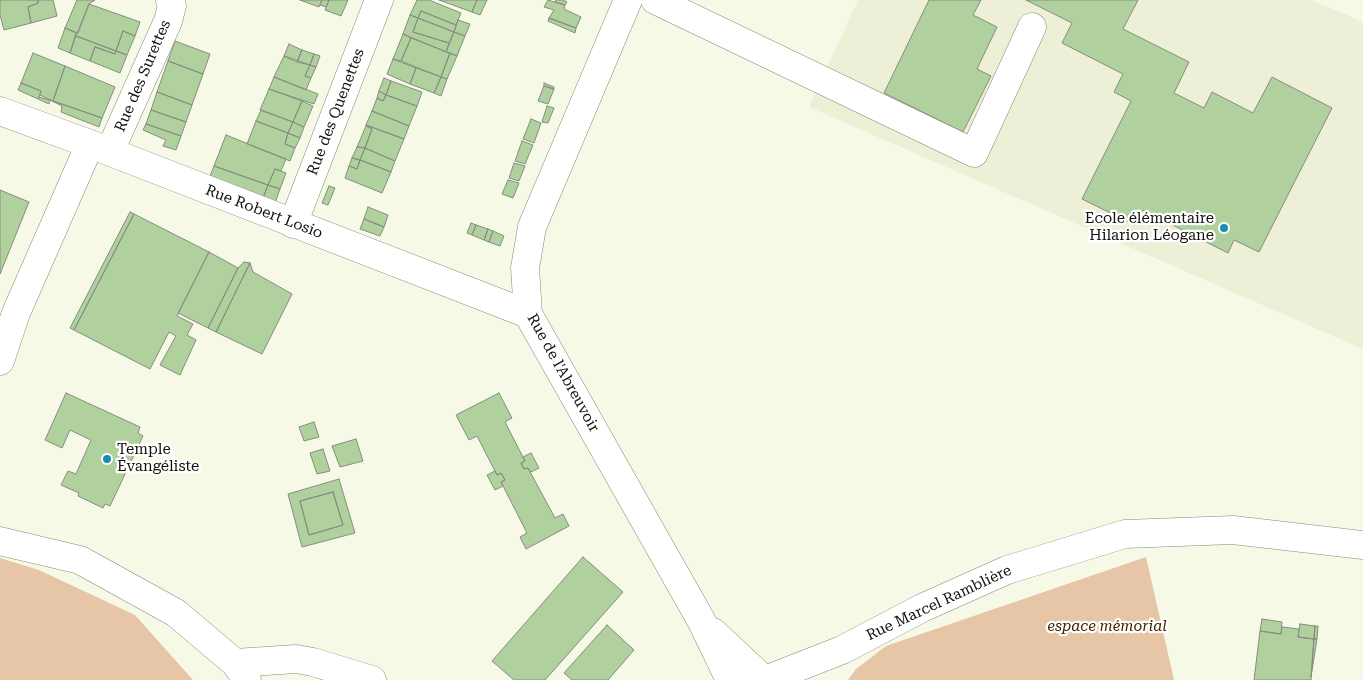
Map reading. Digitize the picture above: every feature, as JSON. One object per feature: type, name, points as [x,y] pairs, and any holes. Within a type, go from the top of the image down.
[{"type":"street","name":"Rue des Surettes","points":[[0,361],[16,313],[100,148],[168,21],[172,6],[170,0]]},
{"type":"street","name":"Rue des Quenettes","points":[[293,224],[379,0]]},
{"type":"street","name":"Rue de l'Abreuvoir","points":[[628,0],[532,227],[524,268],[528,314],[701,620]]},
{"type":"street","points":[[656,0],[974,152],[1032,27]]},
{"type":"street","name":"Rue Robert Losio","points":[[0,111],[528,314]]},
{"type":"street","name":"Rue Marcel Ramblière","points":[[701,620],[767,679],[842,650],[922,608],[1007,570],[1125,534],[1233,530],[1363,545]]},
{"type":"street","points":[[0,540],[80,560],[176,613],[241,671],[296,659],[313,662],[372,680]]},
{"type":"street","points":[[701,620],[730,680]]},
{"type":"street","name":"Rue Marcel Ramblière","points":[[818,680],[842,650]]},
{"type":"shaded area","name":"Ecole élémentaire Hilarion Léogane","points":[[858,0],[1312,0],[1363,22],[1363,349],[809,107]]},
{"type":"green space","name":"espace mémorial","points":[[1146,557],[1174,680],[848,680],[856,669],[886,646]]},
{"type":"green space","points":[[0,558],[39,570],[135,615],[193,680],[0,680]]},
{"type":"building","points":[[0,0],[38,0],[38,3],[28,7],[31,23],[4,30],[0,15]]},
{"type":"building","points":[[38,0],[53,0],[57,16],[31,23],[28,7],[38,3]]},
{"type":"building","points":[[77,0],[95,0],[89,4],[78,33],[65,28]]},
{"type":"building","points":[[300,0],[322,0],[319,7]]},
{"type":"building","points":[[322,0],[329,0],[326,7],[320,5]]},
{"type":"building","points":[[329,0],[348,0],[341,16],[325,10]]},
{"type":"building","points":[[417,0],[429,0],[461,13],[456,25],[421,11],[418,18],[410,15]]},
{"type":"building","points":[[439,0],[477,0],[472,12]]},
{"type":"building","points":[[477,0],[487,0],[480,15],[472,12]]},
{"type":"building","points":[[548,0],[565,5],[564,9],[581,17],[576,28],[549,18],[554,10],[544,7]]},
{"type":"building","points":[[556,0],[567,2],[565,5],[555,2]]},
{"type":"building","points":[[929,0],[981,0],[973,15],[997,27],[977,69],[991,76],[963,132],[884,93]]},
{"type":"building","points":[[1026,0],[1138,0],[1123,29],[1189,62],[1174,93],[1204,108],[1212,92],[1253,113],[1272,77],[1332,108],[1259,252],[1234,240],[1228,253],[1143,210],[1135,225],[1082,199],[1131,101],[1114,92],[1123,74],[1062,43],[1072,23]]},
{"type":"building","points":[[89,4],[140,22],[135,36],[123,31],[116,51],[76,36]]},
{"type":"building","points":[[421,11],[456,25],[454,32],[418,18]]},
{"type":"building","points":[[410,15],[418,18],[413,32],[449,43],[446,52],[403,34]]},
{"type":"building","points":[[418,18],[454,32],[449,43],[413,32]]},
{"type":"building","points":[[549,18],[576,28],[575,33],[548,21]]},
{"type":"building","points":[[458,20],[470,24],[465,36],[454,32]]},
{"type":"building","points":[[65,28],[76,33],[70,53],[58,48]]},
{"type":"building","points":[[123,31],[135,36],[127,55],[116,51]]},
{"type":"building","points":[[454,32],[465,36],[457,56],[446,52]]},
{"type":"building","points":[[403,34],[411,38],[401,61],[393,59]]},
{"type":"building","points":[[76,36],[116,51],[115,54],[95,47],[90,61],[70,53]]},
{"type":"building","points":[[411,38],[450,53],[441,77],[401,61]]},
{"type":"building","points":[[175,41],[210,54],[203,74],[168,61]]},
{"type":"building","points":[[289,44],[302,50],[297,62],[284,56]]},
{"type":"building","points":[[95,47],[115,54],[116,51],[127,55],[120,73],[90,61]]},
{"type":"building","points":[[302,50],[314,54],[310,65],[297,62]]},
{"type":"building","points":[[33,53],[65,66],[53,101],[40,95],[41,91],[21,83]]},
{"type":"building","points":[[450,53],[457,56],[447,79],[441,77]]},
{"type":"building","points":[[314,54],[320,56],[316,67],[310,65]]},
{"type":"building","points":[[284,56],[310,65],[305,76],[311,78],[306,90],[274,77]]},
{"type":"building","points":[[393,59],[416,68],[410,84],[387,74]]},
{"type":"building","points":[[168,61],[203,74],[192,105],[157,92]]},
{"type":"building","points":[[310,65],[316,67],[311,78],[305,76]]},
{"type":"building","points":[[65,66],[115,87],[102,118],[53,101]]},
{"type":"building","points":[[416,68],[441,77],[434,93],[410,84]]},
{"type":"building","points":[[274,77],[318,94],[314,104],[269,89]]},
{"type":"building","points":[[441,77],[447,79],[441,96],[434,93]]},
{"type":"building","points":[[384,78],[391,81],[386,95],[379,91]]},
{"type":"building","points":[[391,81],[422,92],[417,106],[386,95]]},
{"type":"building","points":[[21,83],[41,91],[38,99],[18,90]]},
{"type":"building","points":[[544,83],[554,87],[554,89],[544,86]]},
{"type":"building","points":[[544,86],[554,89],[548,104],[538,101]]},
{"type":"building","points":[[269,89],[302,101],[293,122],[260,110]]},
{"type":"building","points":[[379,91],[386,95],[383,101],[377,98]]},
{"type":"building","points":[[157,92],[192,105],[186,122],[151,110]]},
{"type":"building","points":[[386,95],[417,106],[409,126],[372,111],[377,98],[383,101]]},
{"type":"building","points":[[39,97],[50,100],[49,104],[38,99]]},
{"type":"building","points":[[50,100],[102,118],[99,127],[61,112],[62,106]]},
{"type":"building","points":[[302,101],[313,106],[304,127],[293,122]]},
{"type":"building","points":[[547,106],[554,108],[548,123],[542,122]]},
{"type":"building","points":[[151,110],[186,122],[181,136],[146,124]]},
{"type":"building","points":[[261,110],[293,122],[288,133],[256,121]]},
{"type":"building","points":[[372,111],[409,126],[404,139],[366,125]]},
{"type":"building","points":[[531,119],[541,123],[534,143],[523,139]]},
{"type":"building","points":[[256,121],[288,133],[285,144],[295,148],[290,161],[247,144]]},
{"type":"building","points":[[293,122],[304,127],[300,138],[288,133]]},
{"type":"building","points":[[146,124],[181,136],[176,150],[163,146],[166,140],[143,130]]},
{"type":"building","points":[[366,125],[404,139],[395,161],[365,148],[372,129]]},
{"type":"building","points":[[366,126],[372,129],[365,148],[357,147]]},
{"type":"building","points":[[288,133],[300,138],[295,148],[285,144]]},
{"type":"building","points":[[226,135],[286,159],[281,171],[275,169],[268,185],[214,166]]},
{"type":"building","points":[[522,141],[533,145],[525,164],[515,161]]},
{"type":"building","points":[[357,147],[365,148],[360,160],[352,158]]},
{"type":"building","points":[[365,148],[395,161],[391,172],[360,160]]},
{"type":"building","points":[[352,158],[360,160],[357,169],[349,166]]},
{"type":"building","points":[[360,160],[391,172],[382,193],[345,178],[349,166],[357,169]]},
{"type":"building","points":[[514,163],[525,166],[519,181],[509,178]]},
{"type":"building","points":[[214,166],[268,185],[263,198],[210,176]]},
{"type":"building","points":[[275,169],[286,173],[280,189],[268,185]]},
{"type":"building","points":[[508,180],[519,183],[513,198],[502,194]]},
{"type":"building","points":[[268,185],[280,189],[275,203],[263,198]]},
{"type":"building","points":[[329,186],[335,188],[328,205],[322,203]]},
{"type":"building","points":[[0,190],[29,202],[0,274]]},
{"type":"building","points":[[368,207],[388,215],[384,227],[364,219]]},
{"type":"building","points":[[130,212],[134,214],[74,330],[70,328]]},
{"type":"building","points":[[134,214],[209,252],[177,316],[193,324],[187,335],[196,340],[180,375],[160,365],[176,336],[169,332],[150,369],[74,330]]},
{"type":"building","points":[[364,219],[384,227],[380,236],[360,229]]},
{"type":"building","points":[[471,223],[476,225],[472,235],[467,233]]},
{"type":"building","points":[[476,225],[488,229],[484,240],[472,235]]},
{"type":"building","points":[[488,229],[493,231],[489,242],[484,240]]},
{"type":"building","points":[[493,231],[504,236],[500,246],[489,242]]},
{"type":"building","points":[[209,252],[238,268],[208,328],[178,313]]},
{"type":"building","points":[[244,262],[250,263],[216,332],[208,328],[238,268]]},
{"type":"building","points":[[250,263],[253,272],[292,294],[262,354],[216,332]]},
{"type":"building","name":"Temple Évangéliste","points":[[66,393],[140,427],[138,433],[143,436],[110,506],[105,504],[103,508],[78,496],[79,493],[61,485],[68,471],[76,474],[91,440],[70,430],[62,448],[45,440]]},
{"type":"building","points":[[499,393],[512,418],[505,422],[525,461],[521,463],[524,469],[528,468],[555,518],[563,514],[569,526],[526,549],[520,537],[527,533],[501,482],[505,480],[501,473],[497,475],[477,436],[469,440],[456,415]]},
{"type":"building","points":[[314,422],[319,437],[304,441],[299,427]]},
{"type":"building","points":[[356,439],[363,461],[340,467],[332,446]]},
{"type":"building","points":[[323,449],[330,471],[317,474],[310,453]]},
{"type":"building","points":[[531,453],[539,468],[531,472],[528,468],[524,469],[521,463],[525,461],[523,457]]},
{"type":"building","points":[[495,471],[497,475],[501,473],[505,480],[501,482],[503,486],[495,490],[487,475]]},
{"type":"building","points":[[339,479],[355,533],[302,547],[288,494]],"holes":[[[333,492],[343,525],[309,535],[300,501]]]},
{"type":"building","points":[[333,492],[343,525],[309,535],[300,501]]},
{"type":"building","points":[[583,557],[623,592],[545,680],[514,680],[492,661]]},
{"type":"building","points":[[1262,619],[1282,622],[1281,634],[1260,631]]},
{"type":"building","points":[[1300,624],[1315,626],[1314,639],[1298,637]]},
{"type":"building","points":[[607,625],[634,650],[608,680],[572,680],[564,673]]},
{"type":"building","points":[[1315,626],[1318,626],[1317,639],[1314,639]]},
{"type":"building","points":[[1282,627],[1299,629],[1298,637],[1314,639],[1311,680],[1254,680],[1260,631],[1281,634]]},
{"type":"building","points":[[1314,639],[1317,639],[1311,677]]},
{"type":"place","name":"Ecole élémentaire Hilarion Léogane","points":[[1224,228]]},
{"type":"place","name":"Temple Évangéliste","points":[[107,459]]}]
